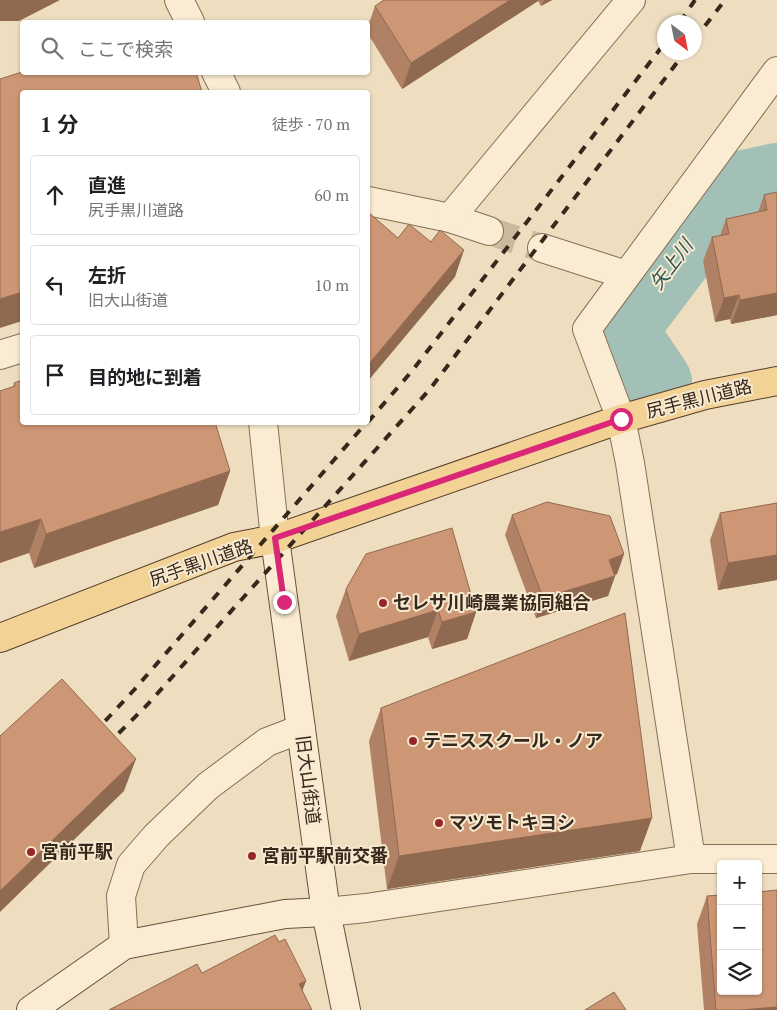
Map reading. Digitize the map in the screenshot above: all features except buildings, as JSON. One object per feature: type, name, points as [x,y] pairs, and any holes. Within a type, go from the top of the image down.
[{"type":"main road","name":"尻手黒川道路","points":[[0,638],[234,548],[275,538],[621,419],[705,395],[777,381]]},
{"type":"street","points":[[179,0],[189,20]]},
{"type":"street","points":[[450,218],[631,0]]},
{"type":"street","points":[[690,859],[632,475],[621,419],[587,329],[777,71]]},
{"type":"street","points":[[218,75],[225,90]]},
{"type":"street","points":[[370,201],[450,218],[489,231]]},
{"type":"street","points":[[542,248],[626,275]]},
{"type":"street","points":[[0,355],[20,349]]},
{"type":"street","name":"旧大山街道","points":[[263,425],[275,538],[326,912],[346,1010]]},
{"type":"street","points":[[124,945],[121,896],[131,865],[156,836],[208,786],[267,742],[301,729]]},
{"type":"street","points":[[31,1010],[124,945],[285,914],[366,908],[690,859],[777,859]]},
{"type":"waterway","name":"矢上川","points":[[656,382],[621,330],[727,190],[777,179]]},
{"type":"tunnel","points":[[489,231],[542,248]]},
{"type":"railway","points":[[685,15],[695,0]]},
{"type":"railway","points":[[702,30],[725,0]]},
{"type":"railway","points":[[370,420],[412,371],[657,53]]},
{"type":"railway","points":[[106,746],[148,704],[430,389],[679,60]]},
{"type":"railway","points":[[93,734],[134,690],[364,425]]},
{"type":"place","name":"セレサ川崎農業協同組合","points":[[383,603]]},
{"type":"place","name":"テニススクール・ノア","points":[[413,741]]},
{"type":"place","name":"マツモトキヨシ","points":[[439,823]]},
{"type":"place","name":"宮前平駅","points":[[31,852]]},
{"type":"place","name":"宮前平駅前交番","points":[[252,856]]},
{"type":"route","points":[[284,602],[275,538],[621,419]]}]
